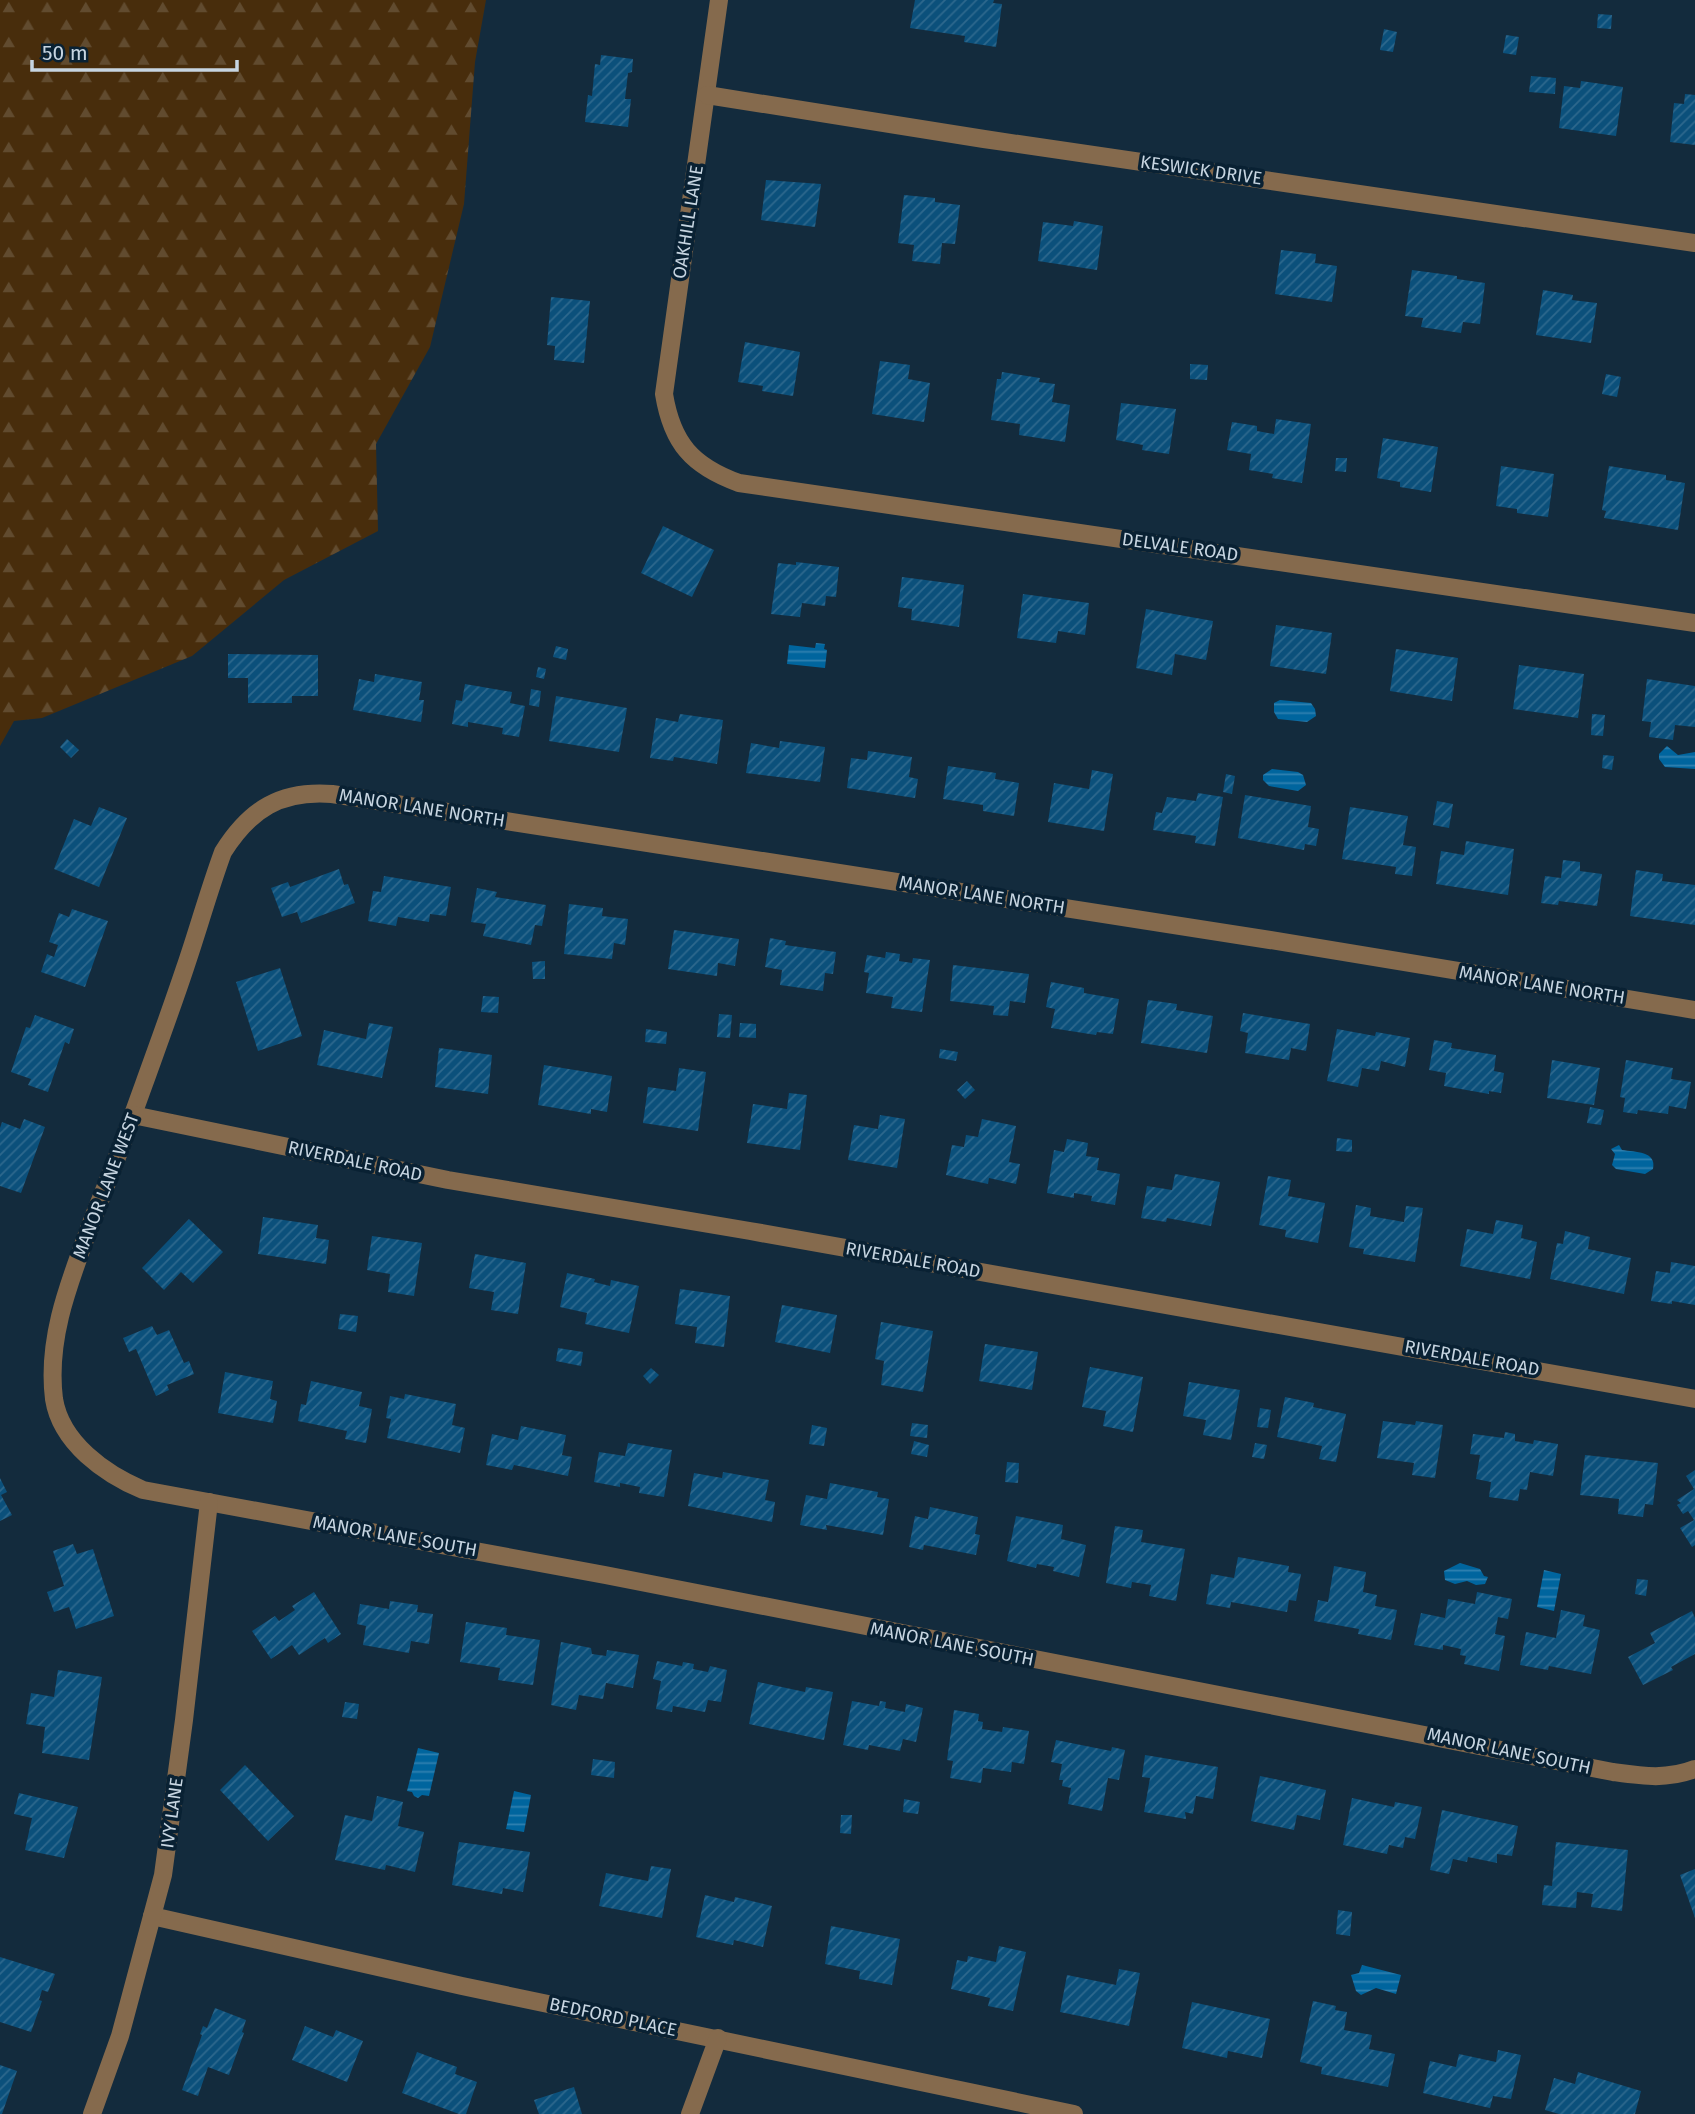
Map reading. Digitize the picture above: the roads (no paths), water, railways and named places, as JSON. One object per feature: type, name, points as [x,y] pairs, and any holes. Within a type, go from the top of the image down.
[{"type":"street","name":"OAKHILL LANE","points":[[678,441],[667,416],[664,382],[719,0]]},
{"type":"street","name":"KESWICK DRIVE","points":[[707,95],[984,139],[1695,243]]},
{"type":"street","name":"DELVALE ROAD","points":[[678,441],[699,463],[718,476],[739,483],[1695,623]]},
{"type":"street","name":"MANOR LANE NORTH","points":[[269,804],[301,793],[332,793],[1270,940],[1695,1010]]},
{"type":"street","name":"MANOR LANE WEST","points":[[209,1502],[143,1490],[108,1473],[78,1447],[59,1413],[55,1400],[53,1365],[64,1297],[133,1115],[223,852],[246,821],[269,804]]},
{"type":"street","name":"RIVERDALE ROAD","points":[[133,1115],[448,1180],[1695,1399]]},
{"type":"street","name":"MANOR LANE SOUTH","points":[[209,1502],[605,1575],[1612,1772],[1648,1777],[1674,1776],[1695,1769]]},
{"type":"street","name":"IVY LANE","points":[[92,2114],[120,2036],[163,1875],[209,1502]]},
{"type":"street","name":"BEDFORD PLACE","points":[[152,1916],[462,1986],[1074,2114]]},
{"type":"street","points":[[690,2114],[718,2038]]},
{"type":"water","points":[[816,643],[825,644],[825,668],[787,664],[789,645],[815,648]]},
{"type":"water","points":[[1280,700],[1311,703],[1316,716],[1307,722],[1278,719],[1274,712],[1274,703]]},
{"type":"water","points":[[1667,746],[1678,755],[1695,752],[1695,769],[1665,767],[1659,754]]},
{"type":"water","points":[[1272,769],[1298,772],[1303,775],[1306,785],[1298,791],[1269,786],[1263,780],[1263,775]]},
{"type":"water","points":[[1619,1145],[1622,1150],[1648,1156],[1652,1159],[1653,1169],[1645,1174],[1616,1169],[1612,1165],[1615,1154],[1611,1149]]},
{"type":"water","points":[[1460,1563],[1480,1569],[1484,1576],[1488,1577],[1485,1584],[1476,1585],[1467,1581],[1455,1584],[1445,1580],[1444,1571]]},
{"type":"water","points":[[1544,1570],[1561,1574],[1554,1611],[1537,1607]]},
{"type":"water","points":[[418,1748],[439,1753],[429,1796],[422,1795],[418,1798],[407,1791]]},
{"type":"water","points":[[514,1791],[531,1795],[524,1832],[506,1829]]},
{"type":"water","points":[[1362,1965],[1401,1975],[1396,1994],[1376,1988],[1361,1995],[1356,1991],[1351,1975],[1359,1973]]}]
